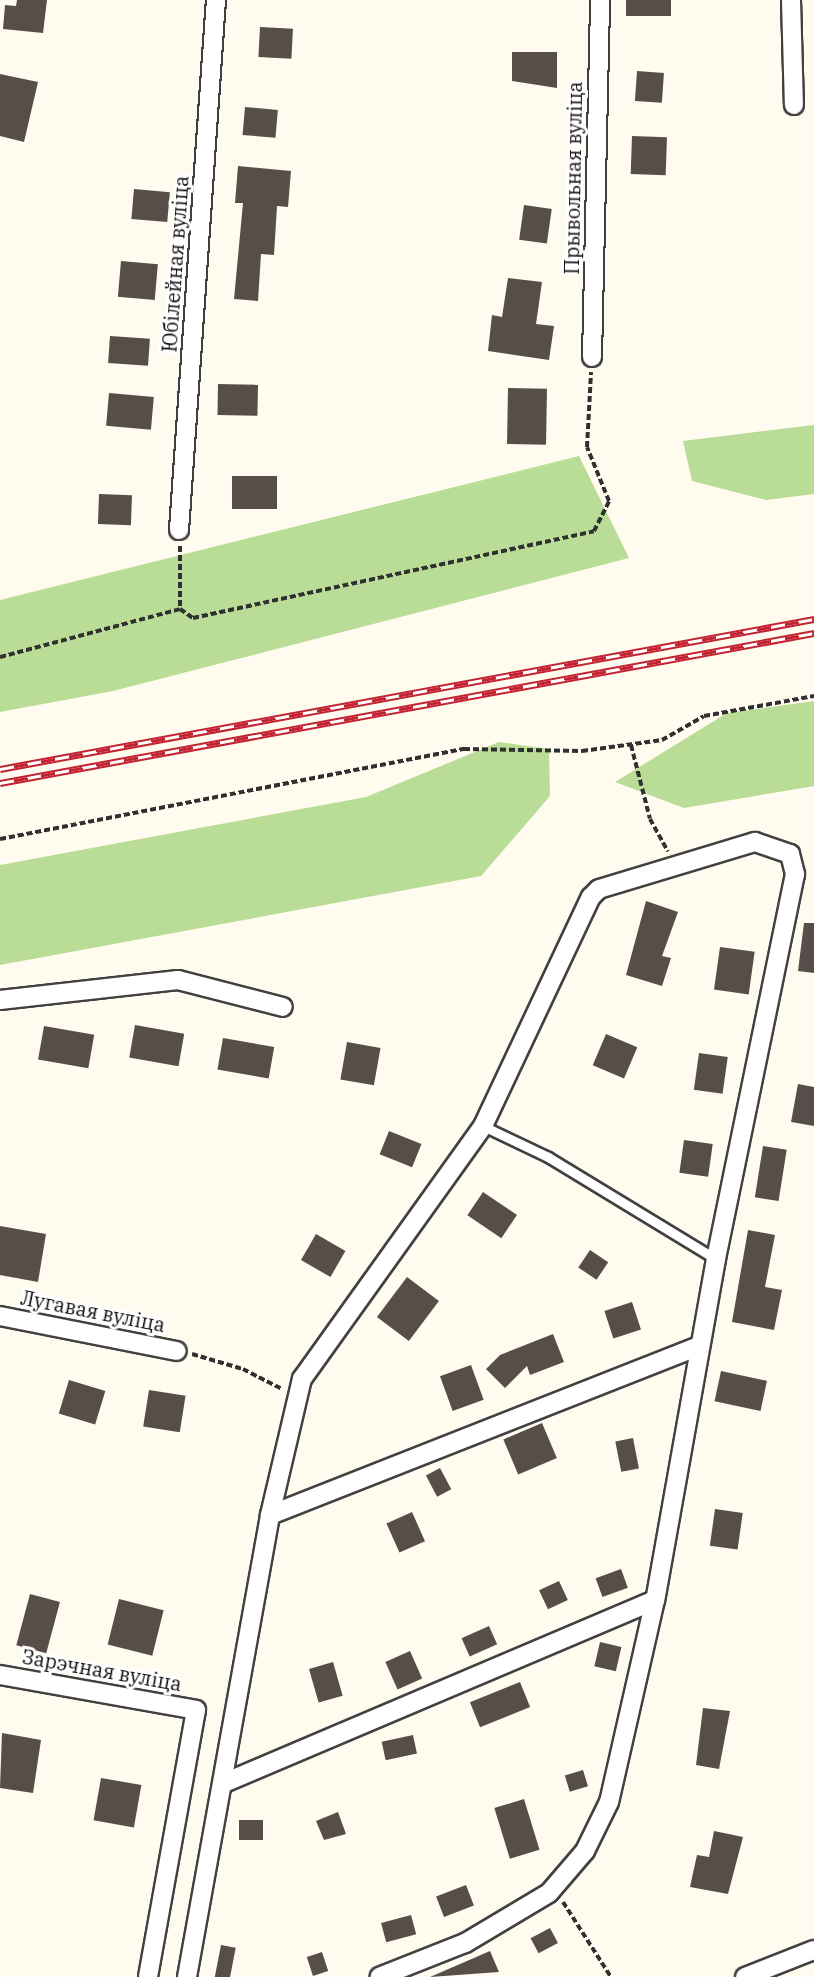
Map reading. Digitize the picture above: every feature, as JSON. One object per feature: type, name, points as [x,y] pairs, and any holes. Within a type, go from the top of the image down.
[{"type":"street","name":"Юбілейная вуліца","points":[[180,530],[216,0]]},
{"type":"street","name":"Прывольная вуліца","points":[[592,357],[600,0]]},
{"type":"street","points":[[791,0],[794,105]]},
{"type":"street","points":[[187,1977],[224,1783],[270,1515],[294,1400],[302,1379],[483,1126],[591,897],[599,889],[755,842],[790,854],[795,874],[716,1259],[655,1600],[609,1802],[585,1851],[554,1888],[511,1920],[379,1977]]},
{"type":"street","points":[[0,999],[178,980],[283,1007]]},
{"type":"street","name":"Лугавая вуліца","points":[[0,1316],[177,1351]]},
{"type":"street","points":[[270,1515],[700,1346]]},
{"type":"street","points":[[224,1783],[655,1600]]},
{"type":"street","name":"Зарэчная вуліца","points":[[0,1675],[196,1710],[148,1977]]},
{"type":"street","points":[[745,1977],[814,1950]]},
{"type":"lane","points":[[483,1126],[548,1157],[716,1259]]},
{"type":"path","points":[[0,657],[180,609],[193,618],[594,531],[609,501],[587,447],[592,357]]},
{"type":"path","points":[[180,530],[180,609]]},
{"type":"path","points":[[0,839],[464,749],[582,751],[662,740],[704,716],[814,696]]},
{"type":"path","points":[[631,745],[650,819],[677,865]]},
{"type":"path","points":[[177,1351],[266,1378],[294,1400]]},
{"type":"path","points":[[554,1888],[611,1977]]},
{"type":"green space","points":[[814,425],[814,494],[766,500],[692,481],[683,441]]},
{"type":"green space","points":[[579,456],[629,558],[113,691],[0,712],[0,600]]},
{"type":"green space","points":[[814,701],[814,786],[684,808],[615,782],[727,713]]},
{"type":"green space","points":[[499,742],[549,749],[550,796],[481,876],[0,965],[0,865],[366,797]]},
{"type":"building","points":[[17,0],[47,0],[43,33],[3,29],[5,5],[16,6]]},
{"type":"building","points":[[626,0],[671,0],[671,16],[626,16]]},
{"type":"building","points":[[260,27],[293,29],[291,59],[258,57]]},
{"type":"building","points":[[512,52],[557,52],[557,88],[512,81]]},
{"type":"building","points":[[637,71],[664,73],[662,103],[635,101]]},
{"type":"building","points":[[0,74],[38,82],[24,142],[0,136]]},
{"type":"building","points":[[245,107],[278,110],[275,138],[243,135]]},
{"type":"building","points":[[632,136],[667,137],[666,175],[631,174]]},
{"type":"building","points":[[238,166],[291,171],[288,207],[277,206],[274,255],[261,254],[258,301],[234,299],[243,203],[235,203]]},
{"type":"building","points":[[134,189],[170,192],[167,222],[131,219]]},
{"type":"building","points":[[524,205],[552,209],[547,244],[519,240]]},
{"type":"building","points":[[121,261],[158,264],[155,300],[118,297]]},
{"type":"building","points":[[508,278],[542,282],[536,324],[554,326],[549,360],[488,351],[492,315],[502,317]]},
{"type":"building","points":[[110,336],[150,339],[148,366],[108,363]]},
{"type":"building","points":[[218,384],[258,385],[257,416],[217,415]]},
{"type":"building","points":[[508,388],[547,389],[546,445],[507,444]]},
{"type":"building","points":[[109,393],[154,397],[151,430],[106,426]]},
{"type":"building","points":[[232,476],[277,476],[277,509],[232,509]]},
{"type":"building","points":[[99,494],[132,495],[131,525],[98,524]]},
{"type":"building","points":[[646,901],[678,912],[662,956],[671,958],[662,986],[626,975]]},
{"type":"building","points":[[804,923],[814,923],[814,973],[798,971]]},
{"type":"building","points":[[720,947],[755,952],[749,994],[714,990]]},
{"type":"building","points":[[135,1025],[184,1034],[179,1066],[129,1057]]},
{"type":"building","points":[[44,1026],[94,1035],[88,1068],[38,1059]]},
{"type":"building","points":[[606,1034],[637,1047],[624,1079],[593,1065]]},
{"type":"building","points":[[223,1038],[274,1047],[269,1079],[217,1070]]},
{"type":"building","points":[[347,1042],[380,1048],[374,1085],[340,1079]]},
{"type":"building","points":[[699,1053],[728,1057],[723,1094],[694,1090]]},
{"type":"building","points":[[798,1084],[814,1087],[814,1126],[791,1122]]},
{"type":"building","points":[[389,1131],[421,1144],[412,1167],[380,1154]]},
{"type":"building","points":[[684,1140],[713,1144],[708,1177],[679,1173]]},
{"type":"building","points":[[763,1146],[787,1150],[779,1201],[755,1197]]},
{"type":"building","points":[[483,1192],[517,1215],[501,1238],[467,1215]]},
{"type":"building","points":[[0,1226],[46,1234],[38,1282],[0,1275]]},
{"type":"building","points":[[748,1230],[775,1235],[765,1287],[782,1290],[774,1330],[732,1322]]},
{"type":"building","points":[[316,1234],[345,1251],[330,1277],[301,1260]]},
{"type":"building","points":[[590,1250],[608,1262],[596,1280],[578,1267]]},
{"type":"building","points":[[407,1277],[439,1301],[409,1341],[377,1317]]},
{"type":"building","points":[[632,1302],[641,1330],[613,1339],[604,1311]]},
{"type":"building","points":[[553,1334],[564,1362],[530,1375],[527,1366],[505,1388],[486,1369],[500,1355]]},
{"type":"building","points":[[471,1365],[484,1400],[453,1411],[440,1376]]},
{"type":"building","points":[[721,1371],[767,1381],[761,1411],[715,1401]]},
{"type":"building","points":[[69,1380],[105,1391],[95,1425],[59,1413]]},
{"type":"building","points":[[149,1390],[186,1396],[180,1432],[143,1427]]},
{"type":"building","points":[[542,1423],[557,1458],[518,1474],[503,1439]]},
{"type":"building","points":[[633,1438],[639,1468],[621,1472],[615,1441]]},
{"type":"building","points":[[440,1468],[451,1489],[437,1497],[426,1476]]},
{"type":"building","points":[[715,1509],[743,1513],[738,1550],[710,1546]]},
{"type":"building","points":[[412,1512],[425,1541],[399,1553],[386,1523]]},
{"type":"building","points":[[621,1569],[628,1588],[602,1597],[596,1578]]},
{"type":"building","points":[[559,1581],[568,1600],[548,1609],[539,1590]]},
{"type":"building","points":[[30,1594],[60,1602],[46,1653],[16,1645]]},
{"type":"building","points":[[119,1599],[164,1610],[152,1656],[108,1645]]},
{"type":"building","points":[[489,1626],[497,1644],[470,1656],[462,1638]]},
{"type":"building","points":[[600,1642],[621,1647],[616,1671],[594,1666]]},
{"type":"building","points":[[410,1651],[422,1678],[398,1689],[385,1662]]},
{"type":"building","points":[[333,1662],[343,1696],[319,1703],[309,1669]]},
{"type":"building","points":[[520,1682],[530,1707],[480,1727],[470,1702]]},
{"type":"building","points":[[703,1708],[730,1711],[719,1769],[696,1765]]},
{"type":"building","points":[[2,1733],[41,1740],[33,1793],[0,1788]]},
{"type":"building","points":[[413,1735],[417,1754],[386,1760],[382,1742]]},
{"type":"building","points":[[583,1770],[588,1786],[570,1792],[565,1776]]},
{"type":"building","points":[[101,1778],[141,1785],[134,1827],[94,1820]]},
{"type":"building","points":[[524,1799],[539,1850],[510,1859],[494,1808]]},
{"type":"building","points":[[338,1812],[346,1834],[324,1840],[316,1821]]},
{"type":"building","points":[[239,1820],[263,1820],[263,1840],[239,1840]]},
{"type":"building","points":[[714,1831],[743,1837],[728,1894],[690,1887],[697,1855],[709,1857]]},
{"type":"building","points":[[466,1885],[474,1906],[444,1917],[436,1896]]},
{"type":"building","points":[[411,1915],[416,1934],[386,1942],[381,1923]]},
{"type":"building","points":[[550,1928],[558,1943],[539,1953],[531,1938]]},
{"type":"building","points":[[221,1945],[236,1948],[230,1977],[215,1977]]},
{"type":"building","points":[[490,1951],[499,1972],[430,1977]]},
{"type":"building","points":[[322,1952],[328,1971],[313,1976],[307,1957]]},
{"type":"railway","points":[[0,769],[814,619]]},
{"type":"railway","points":[[0,783],[814,633]]}]
